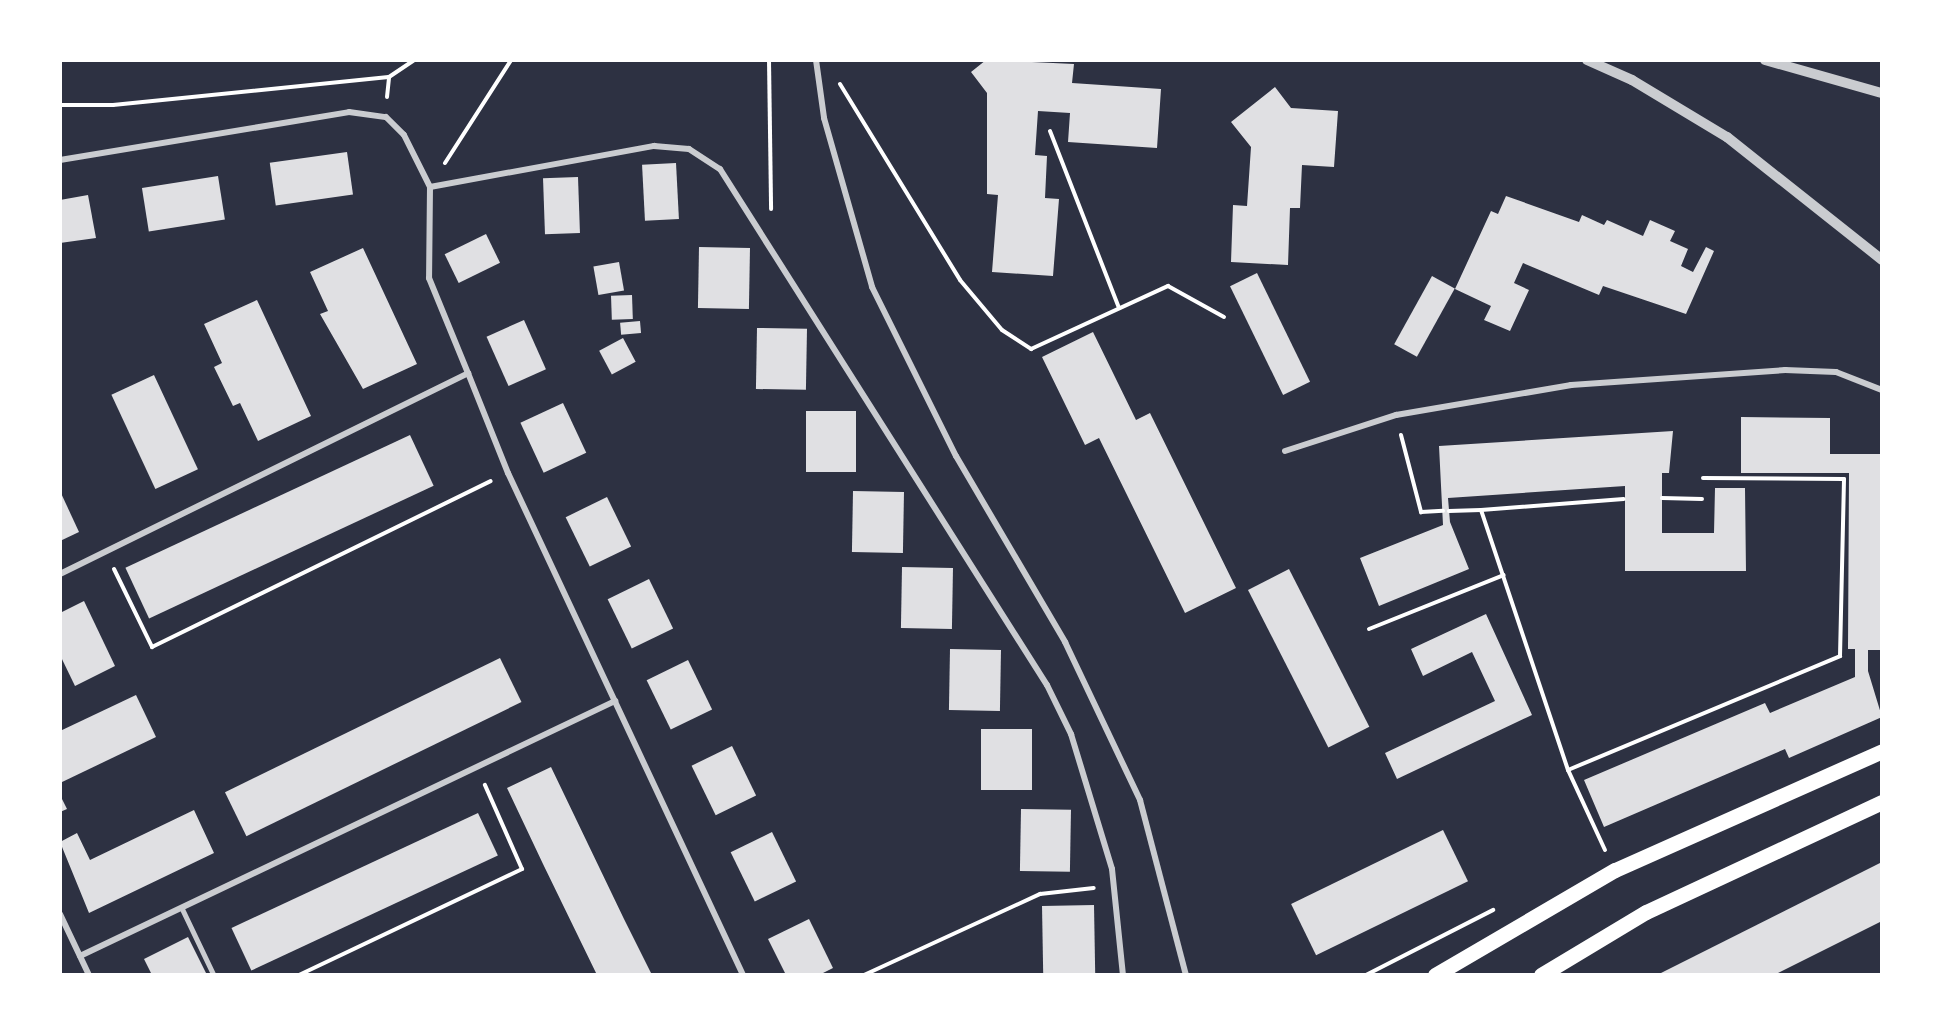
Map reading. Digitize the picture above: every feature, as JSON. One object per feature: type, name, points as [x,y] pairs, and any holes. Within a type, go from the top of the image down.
[{"type":"main road","points":[[1435,975],[1615,870],[1882,751]]},
{"type":"main road","points":[[1542,975],[1646,912],[1882,802]]},
{"type":"street","points":[[816,60],[824,118],[872,287],[956,456],[1065,642],[1140,800],[1186,975]]},
{"type":"street","points":[[1587,60],[1632,80],[1727,136],[1882,260]]},
{"type":"street","points":[[1765,60],[1882,93]]},
{"type":"street","points":[[60,160],[349,112],[386,117],[404,135],[430,187],[429,278],[508,473],[743,975]]},
{"type":"street","points":[[430,187],[654,146],[689,149],[720,169],[1047,685],[1071,734],[1118,892],[1123,975]]},
{"type":"street","points":[[1285,451],[1396,415],[1572,385],[1785,370],[1836,372],[1882,390]]},
{"type":"street","points":[[60,574],[468,373]]},
{"type":"street","points":[[80,956],[615,701]]},
{"type":"street","points":[[60,914],[90,975]]},
{"type":"lane","points":[[182,908],[214,975]]},
{"type":"path","points":[[60,105],[113,105],[389,77],[414,60]]},
{"type":"path","points":[[430,187],[511,60]]},
{"type":"path","points":[[769,60],[771,251]]},
{"type":"path","points":[[833,76],[960,280],[1002,330],[1031,349],[1168,286],[1224,317]]},
{"type":"path","points":[[1050,132],[1119,308]]},
{"type":"path","points":[[1396,415],[1421,512],[1443,511]]},
{"type":"path","points":[[106,552],[152,647],[508,473]]},
{"type":"path","points":[[1568,770],[1840,656],[1844,479],[1703,478]]},
{"type":"path","points":[[1662,498],[1702,499]]},
{"type":"path","points":[[1449,511],[1624,500]]},
{"type":"path","points":[[1481,510],[1568,770],[1605,850]]},
{"type":"path","points":[[1369,629],[1504,575]]},
{"type":"path","points":[[299,975],[522,869],[477,767]]},
{"type":"path","points":[[864,975],[1040,894],[1084,886],[1118,892]]},
{"type":"building","points":[[986,60],[1074,64],[1072,83],[1161,89],[1157,148],[1068,142],[1070,113],[1038,111],[1035,155],[1047,156],[1045,198],[1059,199],[1053,276],[992,272],[998,195],[987,194],[987,93],[971,72]]},
{"type":"building","points":[[1275,87],[1291,108],[1338,111],[1334,167],[1302,165],[1300,208],[1290,208],[1288,265],[1231,262],[1233,205],[1247,206],[1251,147],[1231,122]]},
{"type":"building","points":[[347,152],[353,195],[276,205],[270,163]]},
{"type":"building","points":[[676,163],[679,219],[645,221],[642,165]]},
{"type":"building","points":[[218,176],[225,219],[149,232],[142,188]]},
{"type":"building","points":[[578,177],[580,233],[545,234],[543,178]]},
{"type":"building","points":[[88,195],[96,238],[60,243],[60,200]]},
{"type":"building","points":[[1506,196],[1579,222],[1582,215],[1604,225],[1607,220],[1643,236],[1650,220],[1675,231],[1670,241],[1688,249],[1681,266],[1693,272],[1706,247],[1714,251],[1686,314],[1603,286],[1599,295],[1523,263],[1514,283],[1529,290],[1510,331],[1484,320],[1491,306],[1455,289],[1491,211],[1498,214]]},
{"type":"building","points":[[486,234],[500,263],[459,283],[445,254]]},
{"type":"building","points":[[699,247],[750,248],[749,309],[698,308]]},
{"type":"building","points":[[363,248],[417,364],[363,389],[320,314],[328,311],[310,272]]},
{"type":"building","points":[[619,262],[624,291],[598,295],[593,267]]},
{"type":"building","points":[[1257,273],[1310,382],[1283,395],[1230,286]]},
{"type":"building","points":[[1432,276],[1455,289],[1417,357],[1394,344]]},
{"type":"building","points":[[632,295],[633,319],[612,320],[611,296]]},
{"type":"building","points":[[257,300],[311,416],[258,441],[240,403],[233,406],[214,367],[222,363],[204,324]]},
{"type":"building","points":[[524,320],[546,369],[509,386],[487,337]]},
{"type":"building","points":[[640,321],[641,333],[621,335],[620,323]]},
{"type":"building","points":[[757,328],[807,329],[806,390],[756,389]]},
{"type":"building","points":[[1093,332],[1136,420],[1150,413],[1236,588],[1185,613],[1099,438],[1085,445],[1042,357]]},
{"type":"building","points":[[623,338],[636,362],[612,375],[599,351]]},
{"type":"building","points":[[154,375],[198,469],[155,489],[111,395]]},
{"type":"building","points":[[563,403],[586,453],[544,473],[520,423]]},
{"type":"building","points":[[806,411],[856,411],[856,472],[806,472]]},
{"type":"building","points":[[1741,417],[1830,418],[1830,454],[1882,454],[1882,650],[1868,650],[1868,671],[1882,717],[1789,758],[1785,749],[1604,827],[1584,780],[1765,703],[1770,713],[1855,677],[1855,649],[1848,649],[1849,473],[1741,473]]},
{"type":"building","points":[[1673,431],[1669,473],[1662,473],[1662,533],[1714,533],[1715,488],[1745,488],[1746,571],[1625,571],[1625,486],[1448,498],[1450,522],[1469,569],[1379,606],[1360,558],[1443,525],[1439,446]]},
{"type":"building","points":[[410,435],[434,486],[149,618],[125,568]]},
{"type":"building","points":[[60,491],[79,532],[60,541]]},
{"type":"building","points":[[853,491],[904,492],[903,553],[852,552]]},
{"type":"building","points":[[607,497],[631,546],[590,567],[566,517]]},
{"type":"building","points":[[902,567],[953,568],[952,629],[901,628]]},
{"type":"building","points":[[1289,569],[1369,727],[1328,748],[1248,590]]},
{"type":"building","points":[[649,579],[673,628],[632,649],[608,599]]},
{"type":"building","points":[[84,601],[115,666],[75,686],[60,655],[60,613]]},
{"type":"building","points":[[1486,614],[1532,715],[1397,779],[1385,753],[1495,701],[1472,652],[1423,676],[1411,649]]},
{"type":"building","points":[[950,649],[1001,650],[1000,711],[949,710]]},
{"type":"building","points":[[500,658],[521,702],[246,836],[225,792]]},
{"type":"building","points":[[688,660],[712,709],[671,730],[647,680]]},
{"type":"building","points":[[136,695],[156,737],[60,783],[60,731]]},
{"type":"building","points":[[981,729],[1032,729],[1032,790],[981,790]]},
{"type":"building","points":[[732,746],[756,795],[716,815],[692,766]]},
{"type":"building","points":[[551,767],[652,975],[597,975],[543,864],[507,788]]},
{"type":"building","points":[[60,795],[67,809],[60,812]]},
{"type":"building","points":[[1021,809],[1071,810],[1070,872],[1020,871]]},
{"type":"building","points":[[194,810],[214,853],[89,913],[60,842],[77,833],[90,860]]},
{"type":"building","points":[[478,813],[498,856],[251,971],[231,928]]},
{"type":"building","points":[[1443,830],[1468,881],[1316,955],[1291,904]]},
{"type":"building","points":[[772,832],[796,881],[755,902],[731,852]]},
{"type":"building","points":[[1882,862],[1882,921],[1774,975],[1657,975]]},
{"type":"building","points":[[1094,905],[1095,975],[1043,975],[1042,906]]},
{"type":"building","points":[[809,919],[833,968],[819,975],[786,975],[768,939]]},
{"type":"building","points":[[188,937],[207,975],[152,975],[144,959]]}]
